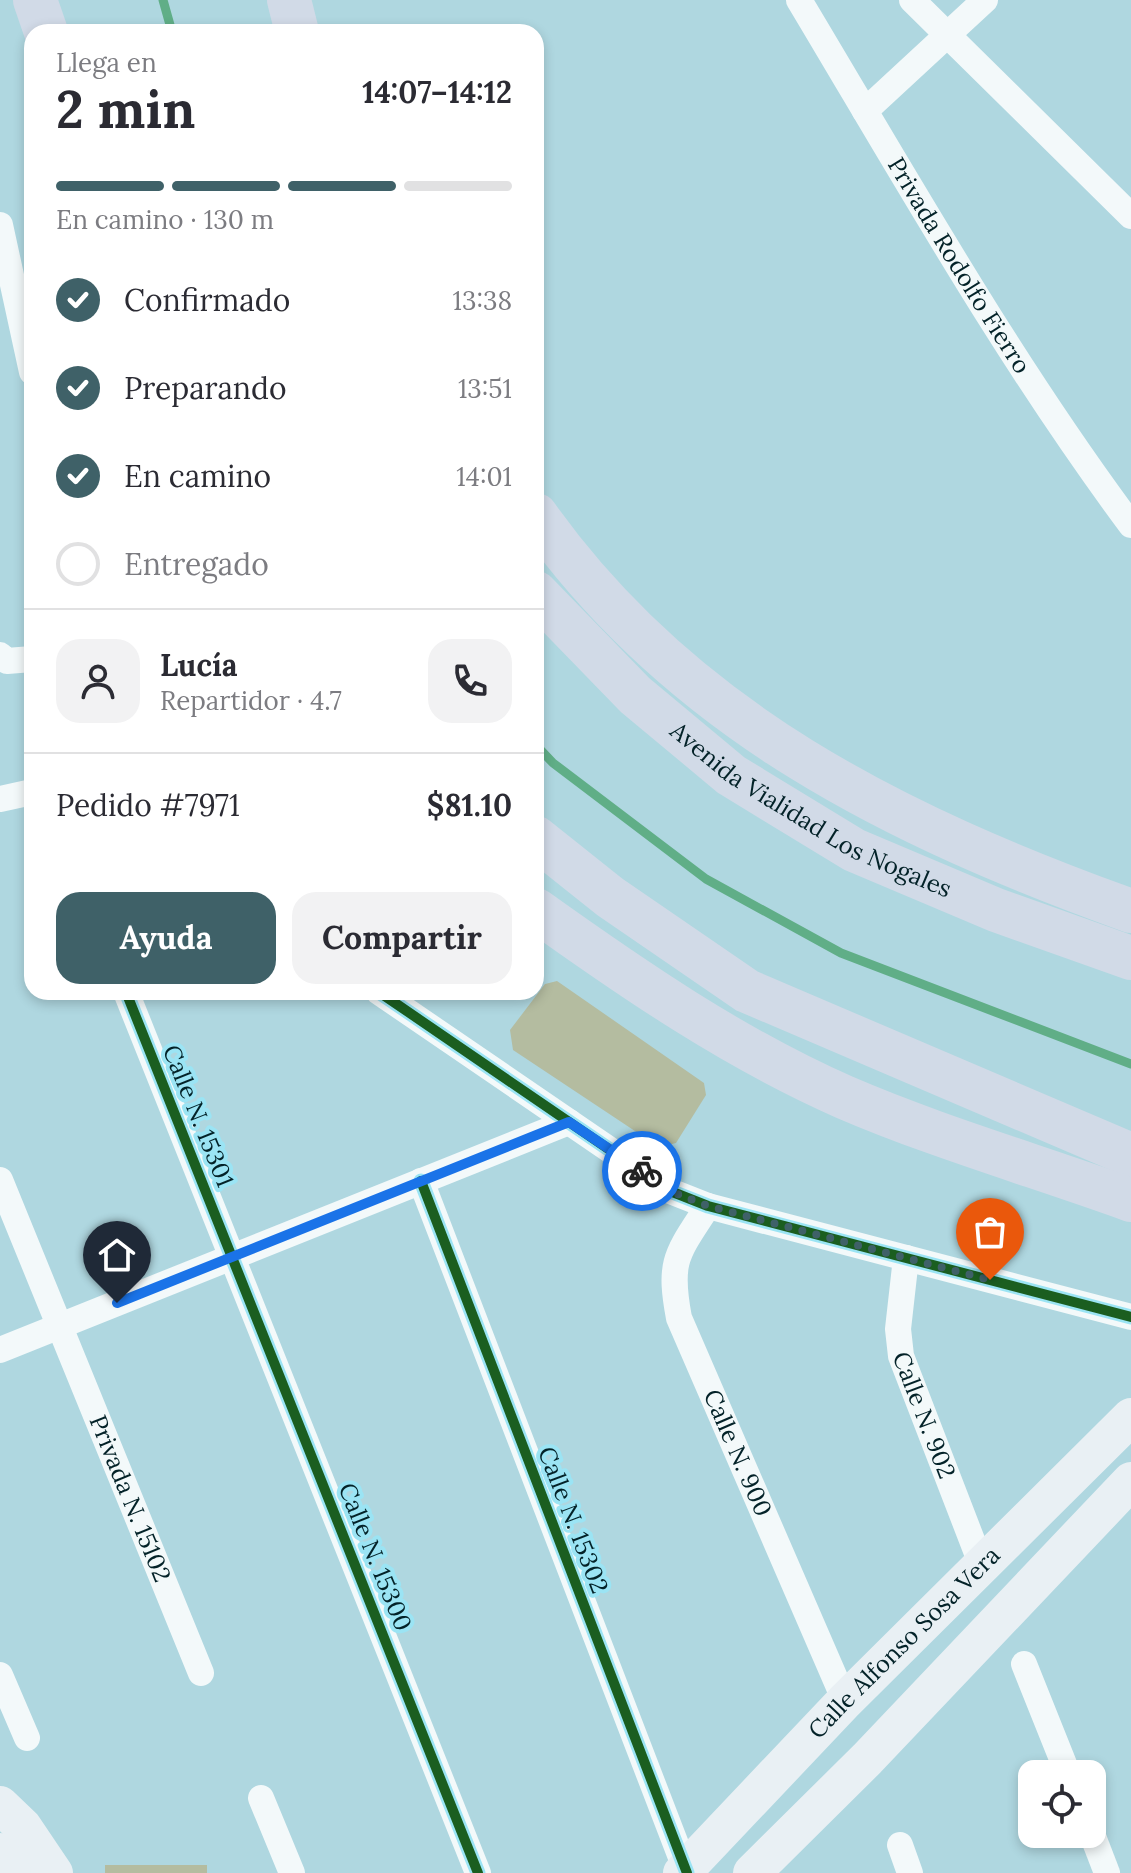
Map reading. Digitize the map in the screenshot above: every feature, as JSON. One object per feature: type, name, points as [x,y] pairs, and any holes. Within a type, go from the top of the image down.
[{"type":"highway","points":[[35,0],[43,24]]},
{"type":"highway","points":[[289,0],[295,24]]},
{"type":"highway","points":[[544,526],[569,561],[712,700],[865,798],[1016,869],[1131,911]]},
{"type":"highway","name":"Avenida Vialidad Los Nogales","points":[[544,601],[635,695],[731,775],[854,850],[996,910],[1131,958]]},
{"type":"highway","points":[[544,844],[610,897],[747,991],[1131,1155]]},
{"type":"highway","points":[[544,916],[622,972],[724,1037],[844,1097],[1131,1200]]},
{"type":"main road","name":"Calle Alfonso Sosa Vera","points":[[685,1872],[845,1701],[1131,1417]]},
{"type":"main road","name":"Calle Alfonso Sosa Vera","points":[[752,1873],[867,1759],[1131,1481]]},
{"type":"main road","points":[[0,1805],[23,1827],[54,1873]]},
{"type":"main road","points":[[0,1852],[12,1873]]},
{"type":"street","name":"Privada Rodolfo Fierro","points":[[799,0],[1083,461],[1131,525]]},
{"type":"street","points":[[912,0],[950,34],[1131,216]]},
{"type":"street","points":[[865,111],[985,0]]},
{"type":"street","points":[[0,225],[24,335]]},
{"type":"street","points":[[0,655],[7,661],[24,660]]},
{"type":"street","points":[[0,799],[24,794]]},
{"type":"street","name":"Calle N. 15301","points":[[129,1000],[234,1256]]},
{"type":"street","points":[[391,1000],[670,1191],[708,1206],[1131,1317]]},
{"type":"street","points":[[0,1350],[569,1122]]},
{"type":"street","name":"Privada N. 15102","points":[[0,1180],[201,1673]]},
{"type":"street","name":"Calle N. 15302","points":[[421,1181],[685,1872]]},
{"type":"street","name":"Calle N. 900","points":[[708,1206],[675,1257],[673,1287],[679,1318],[845,1701]]},
{"type":"street","name":"Calle N. 15300","points":[[234,1256],[478,1873]]},
{"type":"street","name":"Calle N. 902","points":[[906,1258],[898,1329],[901,1356],[982,1566]]},
{"type":"street","points":[[1024,1664],[1062,1760]]},
{"type":"street","points":[[0,1675],[27,1738]]},
{"type":"street","points":[[261,1798],[292,1873]]},
{"type":"street","points":[[900,1845],[910,1873]]},
{"type":"street","points":[[1097,1848],[1107,1873]]},
{"type":"green space","points":[[557,981],[704,1083],[706,1095],[676,1143],[659,1147],[513,1050],[510,1030],[533,1000],[544,1000],[545,984]]},
{"type":"green space","points":[[105,1865],[207,1865],[207,1873],[105,1873]]},
{"type":"waterway","points":[[163,0],[170,24]]},
{"type":"waterway","points":[[544,753],[706,879],[841,953],[1131,1064]]},
{"type":"cycle path","points":[[129,1000],[478,1873]]},
{"type":"cycle path","points":[[391,1000],[670,1191],[708,1206],[1131,1317]]},
{"type":"cycle path","points":[[421,1181],[687,1873]]},
{"type":"way so far","points":[[642,1171],[670,1191],[708,1206],[990,1280]]},
{"type":"route","points":[[117,1303],[569,1122],[642,1171]]}]
